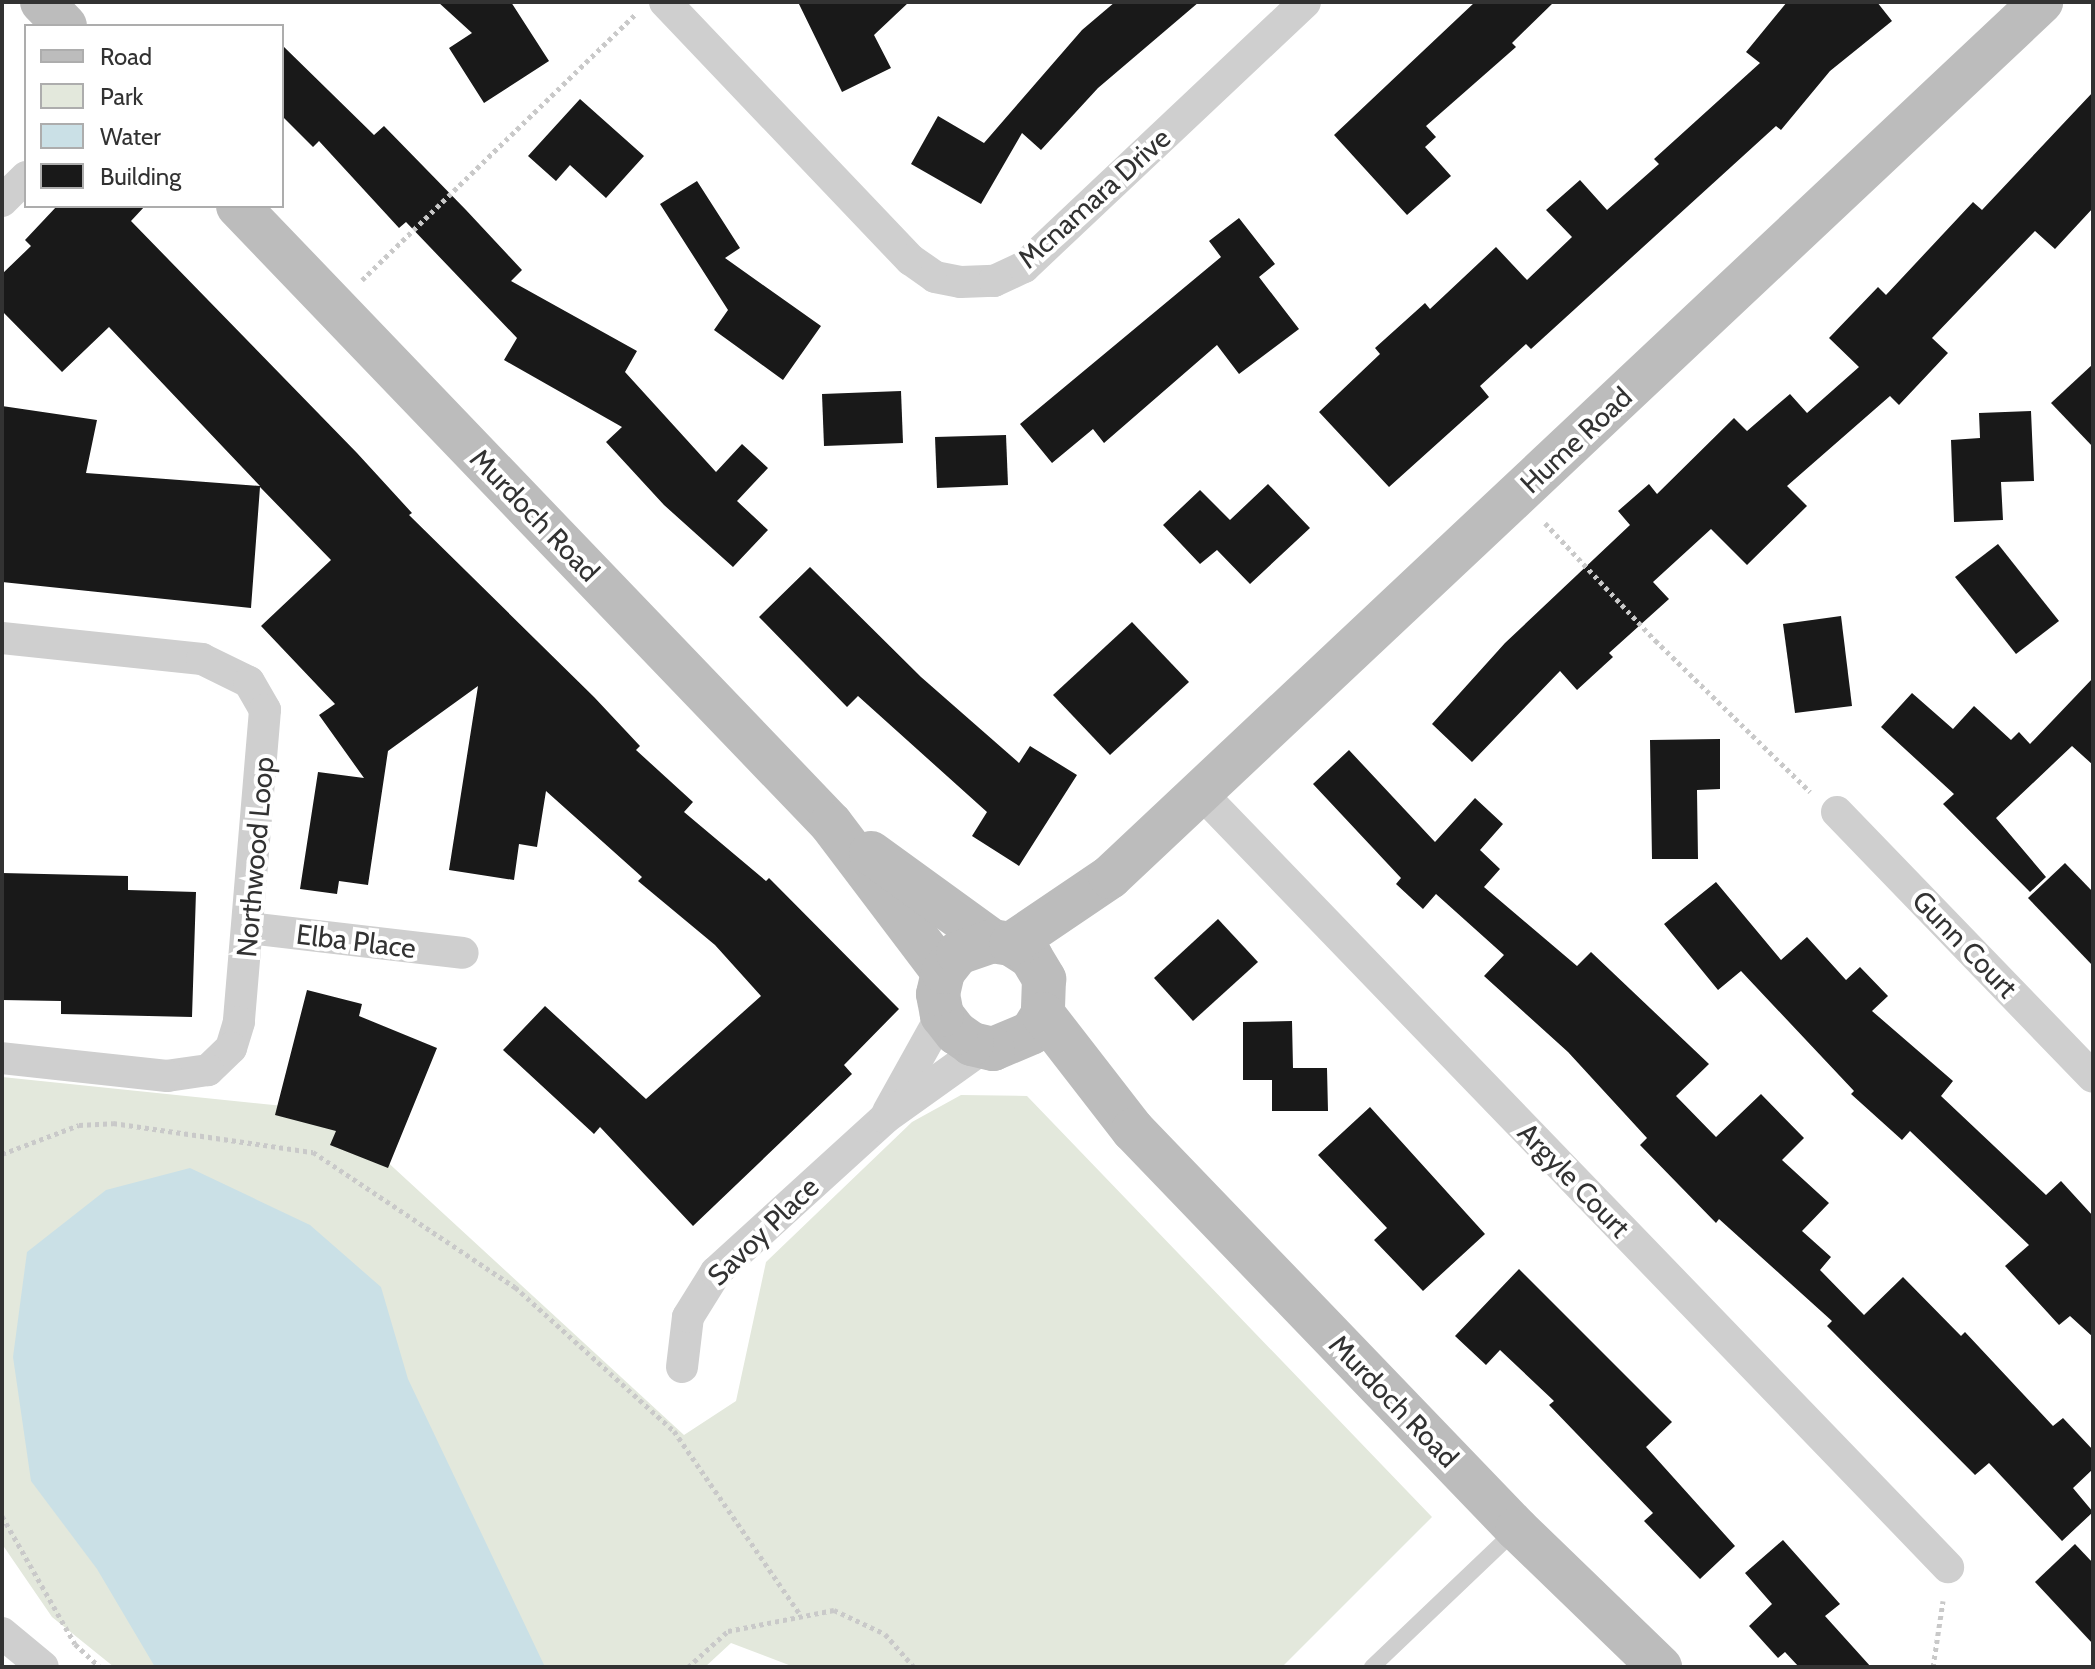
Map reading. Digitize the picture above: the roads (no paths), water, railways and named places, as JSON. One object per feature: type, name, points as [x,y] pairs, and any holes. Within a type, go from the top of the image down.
[{"type":"main road","points":[[42,2],[63,24]]},
{"type":"main road","name":"Hume Road","points":[[1002,943],[1110,877],[2041,2]]},
{"type":"main road","name":"Murdoch Road","points":[[240,208],[831,824],[943,972]]},
{"type":"main road","name":"Murdoch Road","points":[[831,824],[1002,943],[1031,957],[1021,1021]]},
{"type":"main road","name":"Hume Road","points":[[1021,1021],[1110,877]]},
{"type":"main road","points":[[942,1015],[938,994],[943,972],[958,953],[1002,943]]},
{"type":"main road","name":"Murdoch Road","points":[[942,1015],[956,1033],[1021,1021]]},
{"type":"main road","name":"Murdoch Road","points":[[1021,1021],[1133,1130],[1517,1529],[1660,1667]]},
{"type":"street","name":"Mcnamara Drive","points":[[652,7],[911,260],[935,277],[961,282],[994,281],[1024,267],[1305,2]]},
{"type":"street","points":[[2,201],[24,179]]},
{"type":"street","name":"Northwood Loop","points":[[2,638],[202,659],[249,682],[265,710],[265,747],[239,1022],[231,1048],[208,1070],[167,1076],[2,1058]]},
{"type":"street","name":"Argyle Court","points":[[1201,793],[1948,1567]]},
{"type":"street","name":"Gunn Court","points":[[1837,812],[2093,1077]]},
{"type":"street","name":"Elba Place","points":[[248,928],[463,953]]},
{"type":"street","name":"Savoy Place","points":[[885,1118],[942,1015]]},
{"type":"street","name":"Savoy Place","points":[[682,1367],[688,1317],[709,1280],[885,1118],[1021,1021]]},
{"type":"street","points":[[2,1633],[43,1667]]},
{"type":"lane","points":[[1372,1667],[1517,1529]]},
{"type":"water","points":[[190,1168],[310,1225],[381,1287],[408,1379],[545,1667],[155,1667],[97,1569],[31,1481],[13,1357],[27,1252],[106,1190]]}]
